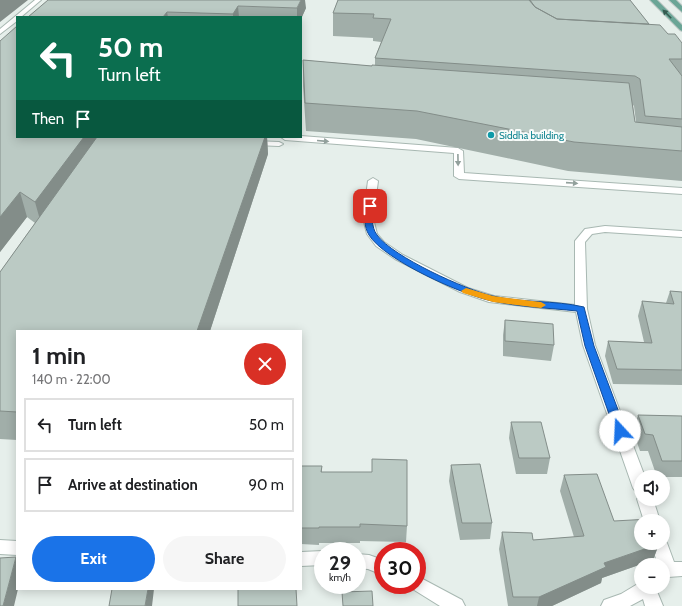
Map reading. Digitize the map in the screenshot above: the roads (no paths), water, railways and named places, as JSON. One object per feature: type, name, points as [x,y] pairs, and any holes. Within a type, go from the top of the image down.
[{"type":"main road","points":[[653,0],[682,29]]},
{"type":"main road","points":[[672,0],[682,10]]},
{"type":"street","points":[[282,140],[458,151],[459,176],[682,191]]},
{"type":"street","points":[[373,181],[368,218],[372,234],[380,244],[399,257],[464,290],[493,299],[581,309]]},
{"type":"street","points":[[634,470],[589,346],[581,309],[580,241],[589,231],[605,229],[682,234]]},
{"type":"street","points":[[0,546],[16,548]]},
{"type":"street","points":[[662,550],[671,571]]},
{"type":"street","points":[[302,559],[314,558]]},
{"type":"street","points":[[426,588],[456,606]]},
{"type":"street","points":[[610,606],[635,594]]},
{"type":"street","points":[[650,594],[654,606]]},
{"type":"lane","points":[[18,16],[38,0]]},
{"type":"lane","points":[[0,32],[16,18]]},
{"type":"lane","points":[[247,142],[282,140]]},
{"type":"place","name":"Siddha building","points":[[491,135]]}]
